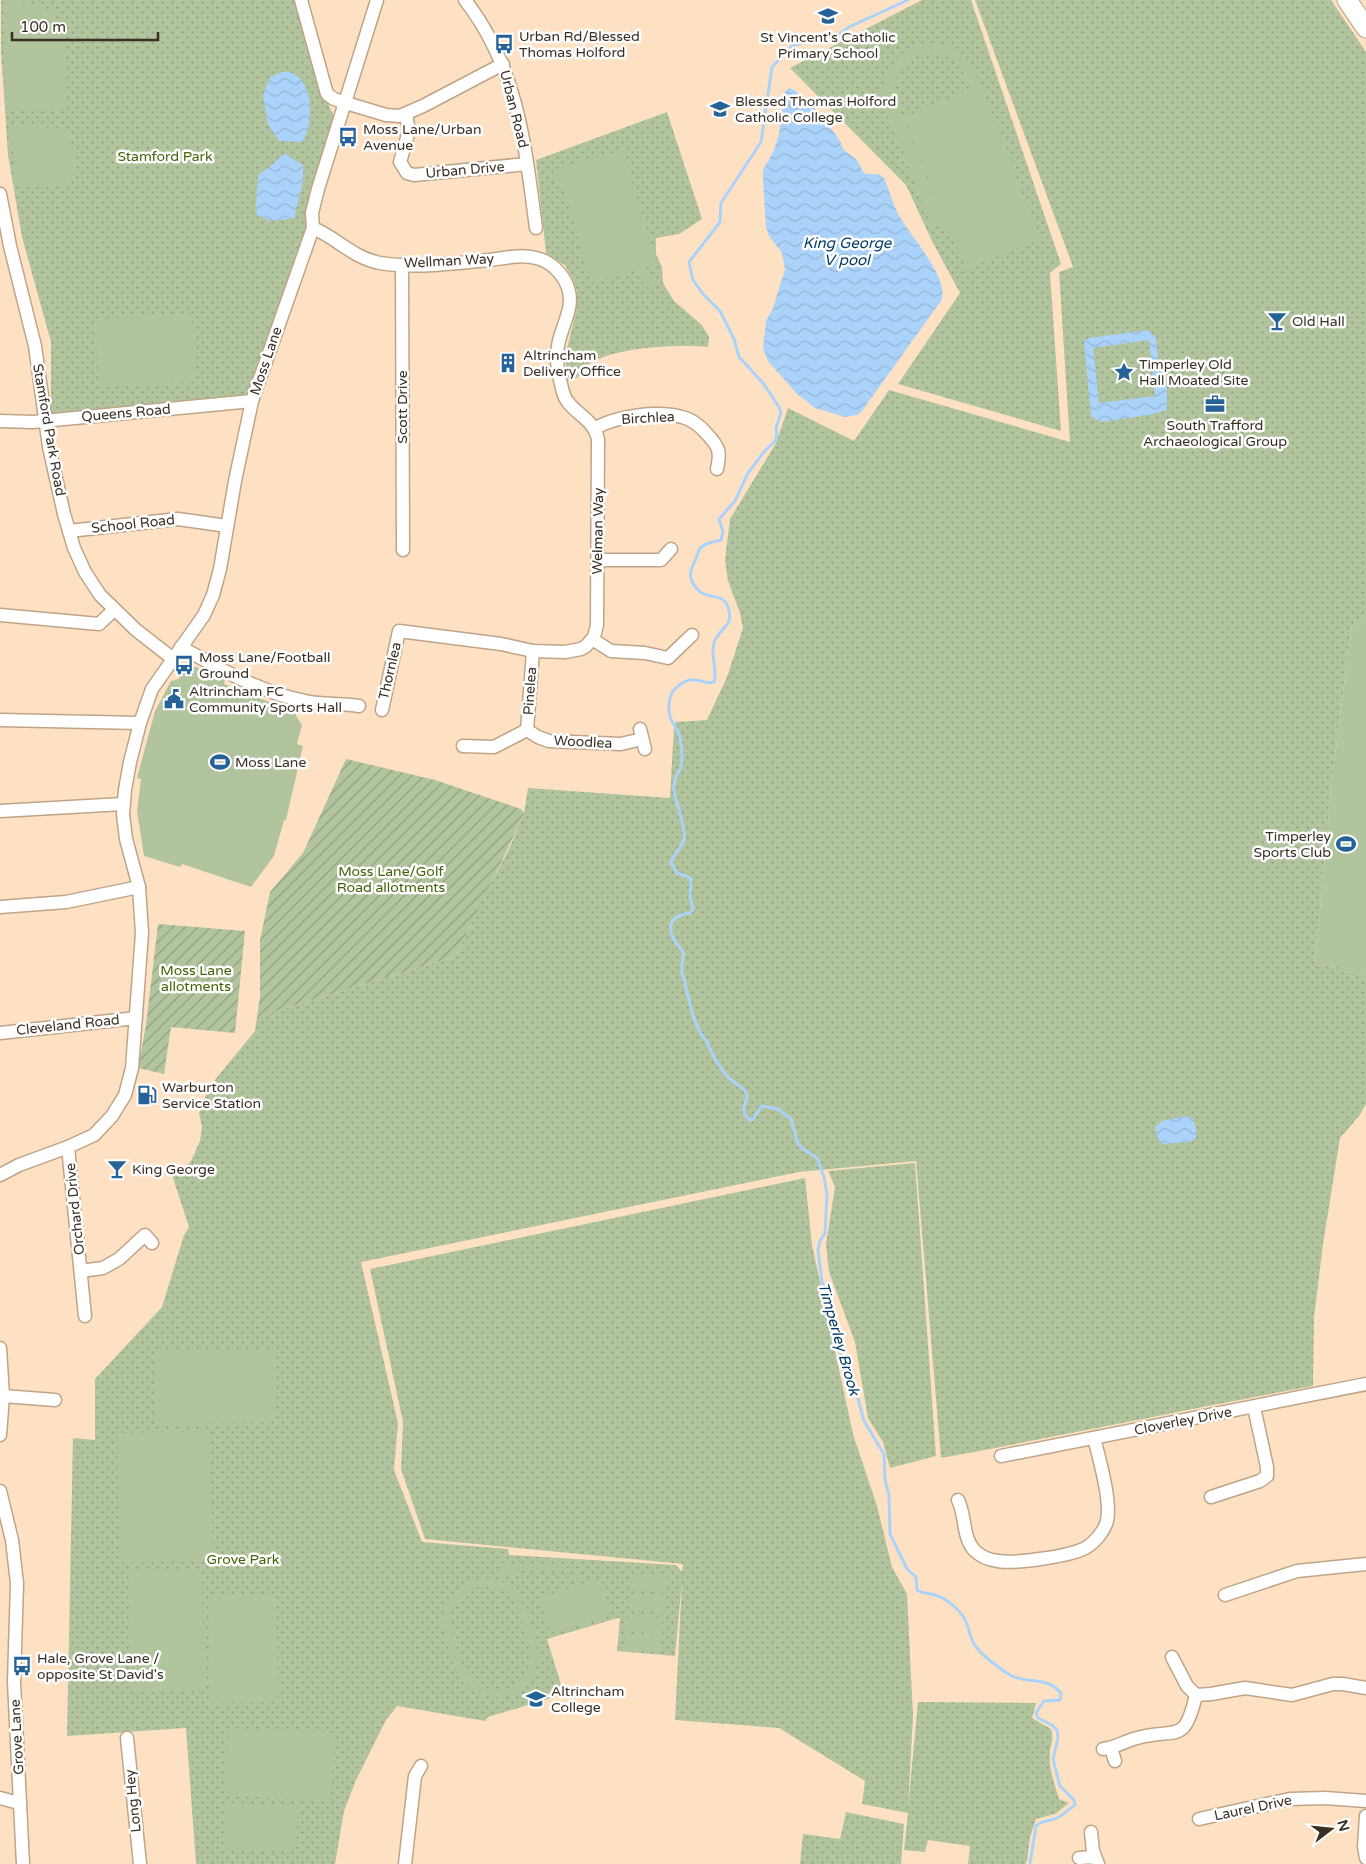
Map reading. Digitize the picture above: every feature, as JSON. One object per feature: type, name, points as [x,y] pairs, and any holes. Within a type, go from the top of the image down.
[{"type":"highway","points":[[1347,0],[1366,28]]},
{"type":"street","points":[[301,0],[327,94],[331,98],[346,103],[398,116],[406,114],[503,64]]},
{"type":"street","name":"Moss Lane","points":[[0,1174],[94,1135],[112,1116],[125,1095],[132,1068],[142,933],[139,887],[126,839],[123,804],[126,779],[140,722],[152,689],[211,602],[217,581],[252,401],[313,228],[312,213],[318,190],[377,0]]},
{"type":"street","name":"Urban Road","points":[[465,0],[486,30],[503,64],[516,109],[527,164],[536,228]]},
{"type":"street","name":"Urban Drive","points":[[406,114],[409,131],[400,162],[407,173],[414,175],[527,164]]},
{"type":"street","name":"Stamford Park Road","points":[[0,194],[10,246],[35,346],[49,447],[74,548],[85,572],[100,595],[136,630],[172,658]]},
{"type":"street","name":"Wellman Way","points":[[313,228],[330,236],[360,257],[381,263],[425,265],[523,257],[534,257],[544,260],[558,271],[568,289],[569,308],[558,347],[560,380],[567,402],[595,428]]},
{"type":"street","name":"Scott Drive","points":[[402,265],[403,550]]},
{"type":"street","name":"Queens Road","points":[[0,421],[46,420],[252,401]]},
{"type":"street","name":"Birchlea","points":[[595,428],[627,417],[669,415],[683,417],[693,421],[724,448],[717,469]]},
{"type":"street","name":"Welman Way","points":[[592,639],[597,625],[598,560],[599,450],[595,428]]},
{"type":"street","name":"School Road","points":[[69,532],[178,519],[227,526]]},
{"type":"street","points":[[598,560],[660,560],[671,549]]},
{"type":"street","points":[[0,615],[99,624],[114,610]]},
{"type":"street","name":"Thornlea","points":[[382,710],[399,631],[502,644],[533,651]]},
{"type":"street","points":[[533,651],[573,651],[586,646],[592,639],[611,651],[668,658],[692,635]]},
{"type":"street","points":[[181,647],[248,682],[291,698],[313,703],[359,706]]},
{"type":"street","name":"Pinelea","points":[[526,730],[533,651]]},
{"type":"street","points":[[0,720],[140,722]]},
{"type":"street","points":[[463,746],[494,747],[526,730]]},
{"type":"street","name":"Woodlea","points":[[526,730],[538,738],[549,741],[621,744],[642,739]]},
{"type":"street","points":[[0,811],[123,804]]},
{"type":"street","points":[[0,907],[66,902],[139,887]]},
{"type":"street","name":"Cleveland Road","points":[[0,1033],[136,1018]]},
{"type":"street","name":"Orchard Drive","points":[[68,1147],[85,1316]]},
{"type":"street","name":"Orchard Drive","points":[[81,1271],[104,1268],[119,1259],[145,1235],[152,1243]]},
{"type":"street","points":[[0,1348],[3,1396],[0,1435]]},
{"type":"street","name":"Cloverley Drive","points":[[1001,1456],[1366,1384]]},
{"type":"street","points":[[3,1396],[56,1400]]},
{"type":"street","points":[[1211,1497],[1260,1481],[1267,1476],[1267,1467],[1254,1407]]},
{"type":"street","points":[[958,1500],[969,1521],[967,1536],[979,1554],[999,1561],[1045,1558],[1086,1548],[1104,1529],[1108,1516],[1103,1476],[1094,1438]]},
{"type":"street","name":"Grove Lane","points":[[0,1491],[12,1540],[17,1583],[14,1682],[23,1864]]},
{"type":"street","points":[[1225,1596],[1297,1571],[1366,1564]]},
{"type":"street","points":[[1172,1657],[1187,1686],[1196,1695],[1245,1688],[1292,1695],[1333,1684],[1366,1688]]},
{"type":"street","points":[[1115,1761],[1107,1749],[1138,1738],[1171,1734],[1182,1730],[1188,1720],[1196,1695]]},
{"type":"street","name":"Long Hey","points":[[127,1738],[140,1864]]},
{"type":"street","points":[[405,1864],[415,1776],[421,1766]]},
{"type":"street","points":[[0,1798],[19,1803]]},
{"type":"street","name":"Laurel Drive","points":[[1199,1819],[1290,1799],[1325,1798],[1366,1801]]},
{"type":"street","points":[[1366,1816],[1364,1840],[1366,1858]]},
{"type":"street","points":[[1079,1858],[1096,1860],[1091,1832]]},
{"type":"green space","name":"Stamford Park","points":[[1,0],[298,0],[326,99],[337,123],[295,265],[248,398],[51,413],[51,342],[22,237],[8,155],[1,51]]},
{"type":"green space","points":[[5,0],[33,4],[53,11],[65,47],[66,109],[7,108]]},
{"type":"green space","points":[[922,0],[971,0],[1061,264],[1050,273],[1061,431],[898,384],[960,293],[932,241],[906,185],[790,68]]},
{"type":"green space","name":"Grove Park","points":[[975,0],[1331,0],[1366,52],[1366,616],[1352,625],[1333,770],[1315,965],[1338,967],[1339,971],[1366,974],[1366,1104],[1359,1116],[1340,1138],[1323,1244],[1314,1318],[1313,1386],[941,1458],[916,1161],[799,1172],[361,1262],[398,1423],[394,1470],[422,1542],[508,1549],[509,1555],[676,1565],[682,1572],[683,1564],[425,1539],[401,1469],[403,1422],[370,1269],[805,1178],[812,1245],[853,1434],[877,1506],[892,1567],[907,1594],[913,1716],[908,1808],[918,1702],[1036,1703],[1032,1718],[1051,1729],[1050,1764],[1052,1776],[1059,1799],[1069,1803],[1055,1814],[1036,1819],[1030,1837],[1025,1864],[968,1864],[970,1846],[928,1840],[925,1852],[904,1850],[908,1813],[862,1804],[865,1781],[779,1728],[675,1720],[682,1580],[675,1656],[617,1651],[620,1618],[618,1618],[547,1639],[564,1694],[488,1717],[485,1721],[397,1706],[386,1720],[356,1780],[344,1811],[335,1864],[196,1864],[186,1728],[67,1736],[73,1438],[95,1440],[95,1379],[162,1307],[184,1235],[189,1227],[172,1175],[191,1161],[200,1141],[202,1127],[199,1113],[209,1087],[255,1031],[257,1017],[456,956],[484,896],[509,849],[524,813],[528,788],[670,798],[674,727],[676,722],[707,720],[727,677],[743,628],[740,613],[728,581],[725,560],[730,519],[776,443],[788,408],[854,441],[889,390],[1070,442],[1059,272],[1073,267]]},
{"type":"green space","points":[[934,43],[948,46],[965,57],[974,69],[1014,166],[1018,184],[1041,239],[966,269],[950,231],[939,224],[932,227],[878,89],[884,87],[889,71],[898,58],[910,48]],"holes":[[[927,53],[944,55],[955,62],[964,74],[971,89],[904,117],[941,209],[897,104],[895,95],[897,79],[905,65],[911,60]]]},
{"type":"green space","points":[[667,112],[702,219],[679,234],[656,238],[656,254],[662,267],[663,283],[674,301],[702,325],[709,337],[708,347],[680,346],[630,350],[600,358],[589,364],[579,376],[568,381],[565,357],[577,308],[577,291],[565,265],[546,253],[536,160]]},
{"type":"green space","points":[[10,126],[66,128],[76,157],[76,170],[64,186],[17,186]]},
{"type":"green space","points":[[623,150],[656,264],[646,267],[657,280],[648,288],[633,271],[591,283],[565,193],[549,176],[559,168]]},
{"type":"green space","points":[[192,313],[196,382],[99,387],[95,319]]},
{"type":"green space","name":"Timperley Sports Club","points":[[1366,616],[1366,974],[1338,971],[1338,967],[1315,965],[1333,770],[1352,625]]},
{"type":"green space","name":"Moss Lane","points":[[196,667],[225,680],[224,684],[297,713],[296,716],[302,725],[297,744],[303,746],[286,820],[284,820],[274,856],[251,887],[182,864],[180,867],[144,856],[137,811],[141,779],[137,778],[155,711],[171,681],[179,679],[184,668]]},
{"type":"green space","name":"Moss Lane/Golf Road allotments","points":[[346,759],[435,780],[521,809],[524,813],[456,956],[257,1017],[260,996],[260,940],[270,892],[303,853]]},
{"type":"green space","name":"Moss Lane allotments","points":[[158,924],[245,931],[235,1033],[171,1027],[164,1074],[138,1068],[146,1025]]},
{"type":"green space","points":[[915,1163],[936,1456],[890,1468],[883,1442],[868,1418],[855,1342],[829,1272],[826,1244],[835,1187],[828,1171]]},
{"type":"green space","points":[[274,1349],[275,1422],[155,1425],[154,1351]]},
{"type":"green space","points":[[210,1431],[213,1561],[120,1563],[117,1433]]},
{"type":"green space","points":[[501,1563],[513,1564],[514,1566],[581,1568],[581,1571],[513,1568],[513,1573],[580,1575],[580,1578],[500,1576]]},
{"type":"green space","points":[[202,1570],[204,1691],[131,1692],[129,1571]]},
{"type":"green space","points":[[633,1573],[668,1577],[666,1593],[631,1590]]},
{"type":"green space","points":[[488,1578],[496,1580],[514,1590],[525,1607],[537,1647],[538,1658],[535,1670],[529,1681],[521,1689],[500,1697],[477,1694],[462,1681],[450,1655],[442,1620],[447,1603],[456,1590],[471,1581]],"holes":[[[483,1586],[496,1588],[508,1594],[516,1605],[526,1632],[530,1654],[527,1671],[519,1682],[505,1689],[491,1690],[483,1688],[470,1679],[464,1668],[454,1637],[451,1617],[456,1601],[471,1589]]]},
{"type":"green space","points":[[601,1579],[612,1615],[550,1633],[539,1597]]},
{"type":"green space","points":[[631,1593],[666,1596],[664,1613],[629,1609]]},
{"type":"green space","points":[[276,1594],[278,1702],[210,1703],[208,1595]]},
{"type":"green space","points":[[628,1614],[663,1618],[662,1634],[627,1631]]},
{"type":"green space","points":[[627,1633],[662,1637],[660,1653],[625,1649]]},
{"type":"green space","points":[[228,1728],[334,1733],[331,1800],[225,1796]]},
{"type":"green space","points":[[224,1803],[298,1806],[296,1851],[223,1848]]},
{"type":"green space","points":[[846,1812],[904,1824],[901,1864],[800,1864],[803,1834],[840,1839]]},
{"type":"water","points":[[282,72],[295,75],[303,82],[309,98],[310,118],[306,135],[302,142],[279,141],[268,124],[263,95],[270,77]]},
{"type":"water","name":"King George V pool","points":[[789,88],[806,99],[823,118],[839,139],[844,150],[857,160],[864,173],[879,174],[884,178],[898,212],[935,270],[943,292],[941,301],[862,411],[857,415],[845,417],[815,408],[796,393],[768,361],[763,348],[766,321],[773,308],[785,269],[782,253],[769,236],[766,227],[763,170],[774,150],[779,134],[784,93]]},
{"type":"water","points":[[284,153],[303,165],[303,181],[294,218],[271,221],[257,215],[258,175]]},
{"type":"water","points":[[1148,330],[1156,338],[1159,364],[1167,387],[1167,410],[1149,415],[1101,422],[1091,416],[1084,341],[1089,338]],"holes":[[[1149,340],[1155,396],[1099,403],[1093,348]]]},
{"type":"water","points":[[1185,1116],[1191,1117],[1196,1126],[1196,1138],[1190,1142],[1163,1144],[1158,1139],[1155,1127],[1162,1121]]},
{"type":"waterway","name":"Timperley Brook","points":[[908,0],[849,27],[832,40],[806,42],[792,46],[772,67],[761,142],[721,203],[720,222],[689,262],[693,280],[703,294],[720,311],[734,339],[739,357],[763,383],[781,413],[776,428],[777,435],[775,441],[748,473],[735,501],[719,519],[723,532],[721,540],[700,548],[690,574],[692,582],[699,591],[723,600],[730,614],[728,623],[714,643],[714,682],[706,683],[693,680],[681,683],[673,692],[670,700],[670,717],[679,733],[681,745],[681,766],[674,787],[684,835],[683,842],[671,862],[677,873],[691,879],[690,897],[693,908],[690,913],[680,915],[673,920],[671,932],[674,940],[683,952],[682,974],[698,1029],[707,1041],[722,1069],[747,1094],[744,1108],[746,1116],[750,1120],[753,1119],[762,1106],[778,1109],[791,1119],[798,1144],[817,1158],[824,1177],[827,1194],[825,1233],[820,1241],[818,1250],[822,1282],[832,1312],[838,1346],[856,1391],[864,1421],[884,1454],[885,1480],[889,1495],[890,1534],[907,1569],[916,1577],[917,1590],[941,1597],[956,1608],[964,1618],[977,1648],[1003,1670],[1018,1678],[1049,1684],[1061,1693],[1060,1700],[1044,1701],[1036,1713],[1038,1718],[1052,1725],[1057,1730],[1058,1738],[1053,1759],[1060,1786],[1074,1800],[1075,1805],[1059,1817],[1041,1822],[1036,1826],[1030,1864]]},
{"type":"place","name":"St Vincent's Catholic Primary School","points":[[828,16]]},
{"type":"place","name":"Urban Rd/Blessed Thomas Holford","points":[[504,44]]},
{"type":"place","name":"Blessed Thomas Holford Catholic College","points":[[720,109]]},
{"type":"place","name":"Moss Lane/Urban Avenue","points":[[348,137]]},
{"type":"place","name":"Old Hall","points":[[1277,321]]},
{"type":"place","name":"Altrincham Delivery Office","points":[[508,363]]},
{"type":"place","name":"Timperley Old Hall Moated Site","points":[[1124,372]]},
{"type":"place","name":"South Trafford Archaeological Group","points":[[1215,404]]},
{"type":"place","name":"Moss Lane/Football Ground","points":[[184,665]]},
{"type":"place","name":"Altrincham FC Community Sports Hall","points":[[174,699]]},
{"type":"place","name":"Moss Lane","points":[[220,762]]},
{"type":"place","name":"Timperley Sports Club","points":[[1346,844]]},
{"type":"place","name":"Warburton Service Station","points":[[147,1095]]},
{"type":"place","name":"King George","points":[[117,1169]]},
{"type":"place","name":"Hale, Grove Lane / opposite St David's","points":[[22,1666]]},
{"type":"place","name":"Altrincham College","points":[[536,1699]]}]
